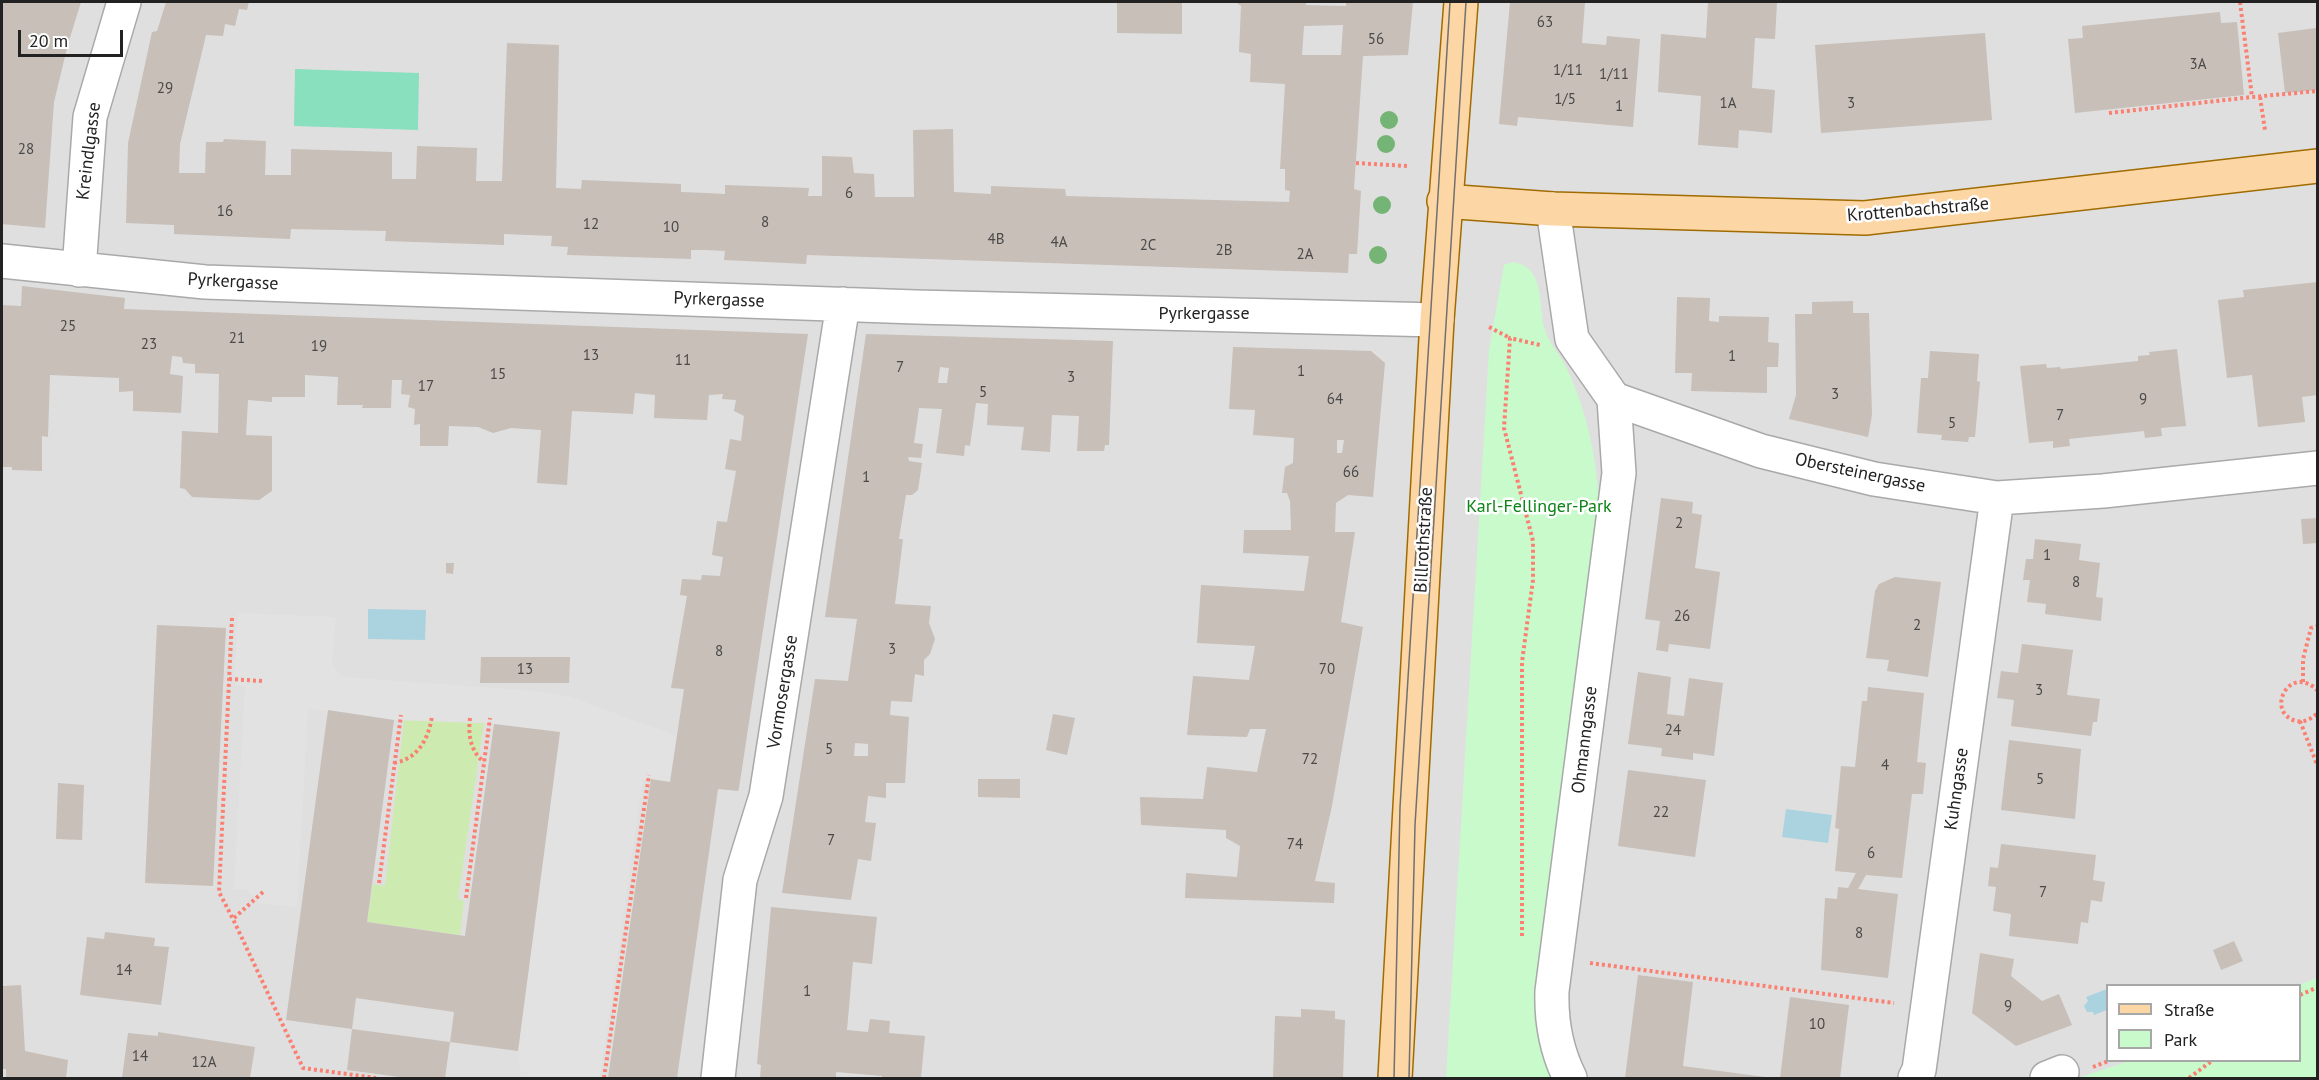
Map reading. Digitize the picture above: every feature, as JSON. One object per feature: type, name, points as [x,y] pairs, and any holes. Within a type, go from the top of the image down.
[{"type":"main road","name":"Billrothstraße","points":[[1395,1078],[1444,201],[1461,2]]},
{"type":"main road","name":"Krottenbachstraße","points":[[1444,201],[1553,209],[1864,218],[2318,166]]},
{"type":"street","name":"Kreindlgasse","points":[[79,270],[90,117],[124,2]]},
{"type":"street","points":[[1553,209],[1572,339],[1614,399]]},
{"type":"street","name":"Pyrkergasse","points":[[2,261],[205,282],[843,304],[1437,320]]},
{"type":"street","name":"Vormosergasse","points":[[718,1078],[740,880],[766,796],[843,304]]},
{"type":"street","name":"Obersteinergasse","points":[[1614,399],[1761,451],[1874,479],[1997,498],[2103,491],[2318,468]]},
{"type":"street","name":"Ohmanngasse","points":[[1570,1078],[1557,1049],[1551,1011],[1552,991],[1619,473],[1614,399]]},
{"type":"street","name":"Kuhngasse","points":[[1915,1078],[1919,1070],[1997,498]]},
{"type":"path","points":[[2241,2],[2252,97]]},
{"type":"path","points":[[2109,113],[2318,91]]},
{"type":"path","points":[[2260,97],[2265,130]]},
{"type":"path","points":[[1356,163],[1407,166]]},
{"type":"path","points":[[1489,327],[1510,338],[1543,345]]},
{"type":"path","points":[[1510,338],[1504,428],[1533,541],[1533,580],[1522,662],[1522,937]]},
{"type":"path","points":[[232,618],[219,892],[303,1068],[376,1078]]},
{"type":"path","points":[[2303,681],[2304,659],[2311,628],[2318,626]]},
{"type":"path","points":[[229,679],[262,681]]},
{"type":"path","points":[[2303,681],[2318,691]]},
{"type":"path","points":[[2303,681],[2286,688],[2281,700],[2284,712],[2300,721],[2318,767]]},
{"type":"path","points":[[2300,721],[2313,717],[2318,712]]},
{"type":"path","points":[[378,883],[401,715]]},
{"type":"path","points":[[394,763],[404,761],[416,753],[426,740],[432,716]]},
{"type":"path","points":[[470,718],[472,747],[484,762]]},
{"type":"path","points":[[466,898],[490,718]]},
{"type":"path","points":[[604,1078],[649,775]]},
{"type":"path","points":[[233,919],[262,892]]},
{"type":"path","points":[[1583,962],[1904,1004]]},
{"type":"path","points":[[2301,995],[2318,987]]},
{"type":"path","points":[[2189,1078],[2210,1062]]},
{"type":"shaded area","points":[[2,2],[2317,2],[2317,1078],[2,1078]]},
{"type":"shaded area","points":[[238,613],[336,617],[332,662],[343,677],[537,691],[568,696],[677,736],[670,782],[643,779],[600,1078],[521,1078],[518,1051],[560,732],[484,723],[394,720],[308,709],[297,907],[260,904],[246,889],[234,889],[245,687],[234,685]]},
{"type":"green space","points":[[295,69],[419,73],[418,130],[294,126]]},
{"type":"green space","name":"Karl-Fellinger-Park","points":[[1513,262],[1524,266],[1536,280],[1545,330],[1575,387],[1593,451],[1599,501],[1554,1078],[1446,1078],[1489,350],[1504,265]]},
{"type":"green space","points":[[404,720],[484,723],[458,899],[464,901],[460,935],[367,922],[373,884],[385,886]]},
{"type":"green space","points":[[2317,978],[2317,1078],[2078,1078],[2126,1062],[2301,1062],[2301,984]]},
{"type":"water","points":[[368,609],[426,610],[425,640],[368,639]]},
{"type":"water","points":[[1786,809],[1832,815],[1828,843],[1782,837]]},
{"type":"water","points":[[2106,989],[2106,1010],[2094,1015],[2093,1012],[2087,1012],[2084,1006],[2088,1001],[2086,997]]},
{"type":"building","points":[[2,2],[81,2],[54,102],[45,228],[2,224]]},
{"type":"building","points":[[166,2],[249,2],[247,10],[239,9],[235,26],[225,24],[223,36],[206,35],[180,144],[179,173],[205,173],[206,142],[223,142],[224,139],[266,141],[265,175],[291,175],[291,149],[392,152],[392,179],[416,179],[417,146],[477,148],[476,181],[502,181],[507,43],[559,45],[556,188],[581,189],[582,180],[681,184],[681,192],[725,194],[725,185],[809,188],[808,196],[822,196],[822,156],[852,157],[854,173],[874,174],[875,197],[914,197],[913,130],[953,129],[954,192],[991,194],[991,186],[1065,189],[1066,196],[1289,202],[1290,191],[1285,190],[1285,169],[1280,169],[1285,84],[1250,82],[1251,54],[1239,52],[1241,6],[1236,2],[1306,2],[1306,5],[1346,6],[1346,2],[1413,2],[1408,55],[1363,56],[1354,189],[1361,191],[1357,254],[1349,254],[1348,273],[807,255],[806,264],[724,260],[725,251],[706,250],[691,250],[691,259],[567,255],[568,247],[551,246],[552,236],[504,234],[504,245],[385,241],[386,231],[291,229],[290,239],[174,234],[174,225],[126,223],[128,143],[152,32],[157,31]],"holes":[[[1343,25],[1341,55],[1302,55],[1304,26]]]},
{"type":"building","points":[[1117,2],[1182,2],[1182,34],[1117,33]]},
{"type":"building","points":[[1510,2],[1585,2],[1582,43],[1606,45],[1607,36],[1640,39],[1633,127],[1518,117],[1517,126],[1499,124]]},
{"type":"building","points":[[1708,2],[1777,2],[1775,39],[1755,38],[1752,88],[1775,90],[1772,133],[1739,130],[1738,148],[1698,145],[1701,96],[1658,92],[1661,34],[1706,38]]},
{"type":"building","points":[[2220,12],[2221,23],[2237,22],[2244,95],[2075,113],[2068,39],[2083,38],[2082,26]]},
{"type":"building","points":[[2316,28],[2318,90],[2285,93],[2278,33]]},
{"type":"building","points":[[1985,33],[1992,120],[1821,133],[1815,45]]},
{"type":"building","points":[[2318,282],[2318,395],[2302,397],[2305,422],[2258,427],[2252,375],[2227,378],[2218,300],[2244,297],[2243,290]]},
{"type":"building","points":[[22,286],[125,298],[124,309],[808,334],[739,788],[738,791],[718,789],[677,1078],[608,1078],[651,779],[670,782],[684,689],[671,688],[687,596],[680,595],[682,579],[701,580],[702,575],[720,576],[723,557],[712,555],[717,521],[727,522],[736,471],[725,469],[730,439],[741,441],[744,416],[734,411],[736,400],[722,399],[723,394],[709,395],[707,420],[654,418],[655,395],[635,393],[633,414],[572,411],[567,485],[537,483],[541,430],[511,428],[493,433],[478,427],[449,426],[448,446],[420,446],[420,424],[414,425],[415,409],[408,407],[410,395],[401,394],[402,380],[392,380],[391,408],[362,408],[363,405],[337,405],[338,377],[305,375],[305,397],[272,397],[272,402],[248,400],[246,435],[272,436],[272,491],[259,500],[192,497],[185,489],[180,488],[182,431],[218,433],[219,374],[195,373],[195,364],[183,363],[182,357],[172,356],[170,374],[183,376],[181,413],[133,411],[133,391],[119,392],[119,378],[50,375],[48,437],[42,436],[42,471],[12,470],[12,467],[2,467],[2,305],[21,306]]},
{"type":"building","points":[[1677,297],[1710,298],[1709,321],[1719,322],[1719,316],[1769,317],[1768,342],[1779,343],[1778,367],[1767,367],[1767,393],[1691,391],[1692,373],[1675,373]]},
{"type":"building","points":[[1853,301],[1853,313],[1869,313],[1872,415],[1868,437],[1789,419],[1796,395],[1795,314],[1812,314],[1812,302]]},
{"type":"building","points":[[866,334],[1113,341],[1109,445],[1105,445],[1104,451],[1077,451],[1079,416],[1052,415],[1050,452],[1021,450],[1024,427],[987,425],[988,404],[976,403],[970,446],[965,445],[964,456],[936,453],[942,409],[919,408],[914,443],[923,444],[921,458],[908,457],[909,461],[922,463],[918,490],[912,495],[906,495],[899,539],[903,539],[895,604],[931,606],[929,623],[935,639],[930,654],[924,660],[924,676],[915,674],[912,702],[891,701],[890,715],[909,717],[905,783],[886,783],[886,798],[868,796],[865,822],[876,823],[871,861],[858,859],[851,900],[782,893],[815,679],[848,681],[857,619],[825,617]],"holes":[[[940,367],[949,368],[947,383],[938,383]],[[855,743],[868,744],[868,756],[854,756]]]},
{"type":"building","points":[[1233,347],[1371,351],[1385,363],[1373,497],[1348,495],[1336,503],[1335,532],[1355,532],[1341,622],[1363,627],[1332,806],[1315,881],[1335,883],[1334,903],[1185,898],[1186,873],[1237,877],[1240,846],[1226,838],[1226,830],[1141,825],[1140,797],[1203,799],[1207,767],[1257,772],[1266,729],[1250,729],[1247,737],[1187,735],[1193,676],[1249,680],[1255,646],[1197,643],[1201,585],[1304,591],[1309,556],[1243,553],[1244,530],[1291,530],[1290,501],[1287,493],[1282,493],[1285,467],[1293,463],[1294,438],[1253,435],[1255,410],[1229,409]],"holes":[[[1337,440],[1344,440],[1342,453],[1337,453]]]},
{"type":"building","points":[[2177,349],[2186,426],[2161,428],[2162,436],[2145,438],[2144,431],[2069,439],[2070,446],[2053,448],[2053,441],[2029,443],[2020,366],[2046,364],[2047,368],[2060,367],[2061,369],[2138,361],[2138,356],[2150,355],[2149,352]]},
{"type":"building","points":[[1930,351],[1979,354],[1977,381],[1980,382],[1975,437],[1969,437],[1968,442],[1941,440],[1942,435],[1917,433],[1921,378],[1928,378]]},
{"type":"building","points":[[1661,498],[1693,502],[1692,513],[1702,515],[1695,568],[1720,572],[1710,649],[1669,644],[1668,652],[1656,650],[1660,621],[1645,619]]},
{"type":"building","points":[[2318,518],[2318,543],[2303,544],[2301,519]]},
{"type":"building","points":[[2035,539],[2081,544],[2079,560],[2100,563],[2096,597],[2103,598],[2101,621],[2045,614],[2046,604],[2027,602],[2030,580],[2023,580],[2026,559],[2033,559]]},
{"type":"building","points":[[446,563],[454,563],[453,574],[446,573]]},
{"type":"building","points":[[1895,577],[1941,582],[1928,677],[1887,671],[1889,660],[1866,658],[1875,591],[1879,584]]},
{"type":"building","points":[[157,625],[226,628],[213,886],[145,883]]},
{"type":"building","points":[[2022,644],[2073,650],[2067,695],[2100,699],[2097,722],[2093,722],[2091,736],[2011,726],[2014,700],[1997,698],[2001,671],[2018,673]]},
{"type":"building","points":[[481,657],[570,657],[569,683],[480,683]]},
{"type":"building","points":[[1638,672],[1671,677],[1667,714],[1684,716],[1689,678],[1723,683],[1714,756],[1693,753],[1693,760],[1661,756],[1662,748],[1628,744]]},
{"type":"building","points":[[1868,687],[1924,693],[1917,762],[1926,763],[1923,794],[1912,794],[1902,878],[1866,875],[1858,889],[1898,894],[1888,978],[1821,970],[1825,898],[1837,899],[1838,887],[1848,888],[1856,873],[1835,871],[1839,829],[1835,828],[1841,766],[1855,767],[1862,701],[1867,701]]},
{"type":"building","points":[[328,710],[394,720],[367,922],[465,936],[494,724],[560,732],[518,1051],[450,1042],[454,1012],[356,998],[352,1029],[286,1020]]},
{"type":"building","points":[[1053,714],[1075,718],[1067,755],[1046,750]]},
{"type":"building","points":[[2009,740],[2081,749],[2075,819],[2001,810]]},
{"type":"building","points":[[1628,770],[1706,780],[1695,857],[1618,846]]},
{"type":"building","points":[[978,779],[1020,779],[1020,798],[978,797]]},
{"type":"building","points":[[58,783],[84,785],[82,840],[56,839]]},
{"type":"building","points":[[2001,844],[2096,855],[2093,880],[2105,882],[2102,902],[2091,900],[2088,923],[2081,922],[2078,944],[2009,936],[2011,914],[1993,911],[1996,887],[1988,886],[1990,867],[1998,868]]},
{"type":"building","points":[[771,907],[877,917],[872,964],[853,962],[847,1030],[868,1032],[870,1019],[890,1021],[889,1033],[925,1036],[921,1078],[882,1078],[882,1076],[836,1072],[836,1078],[760,1078],[761,1065],[757,1064]]},
{"type":"building","points":[[105,932],[155,938],[154,946],[169,947],[161,1005],[80,995],[87,937],[104,939]]},
{"type":"building","points":[[2234,941],[2243,961],[2221,970],[2213,950]]},
{"type":"building","points":[[1980,953],[2014,959],[2011,976],[2042,1001],[2059,994],[2072,1025],[2016,1046],[1972,1013]]},
{"type":"building","points":[[1638,975],[1693,982],[1683,1066],[1772,1078],[1625,1078]]},
{"type":"building","points":[[21,985],[25,1051],[68,1060],[66,1078],[6,1078],[6,1069],[2,1069],[2,986]]},
{"type":"building","points":[[1790,997],[1849,1005],[1840,1078],[1780,1078]]},
{"type":"building","points":[[1301,1009],[1335,1011],[1335,1019],[1345,1020],[1343,1078],[1273,1078],[1275,1016],[1301,1017]]},
{"type":"building","points":[[352,1029],[450,1042],[445,1078],[407,1078],[347,1070]]},
{"type":"building","points":[[158,1032],[255,1047],[250,1078],[122,1078],[128,1033],[158,1036]]},
{"type":"tram line","points":[[1394,1078],[1400,807],[1450,2]]},
{"type":"tram line","points":[[1409,1078],[1415,825],[1466,2]]}]
